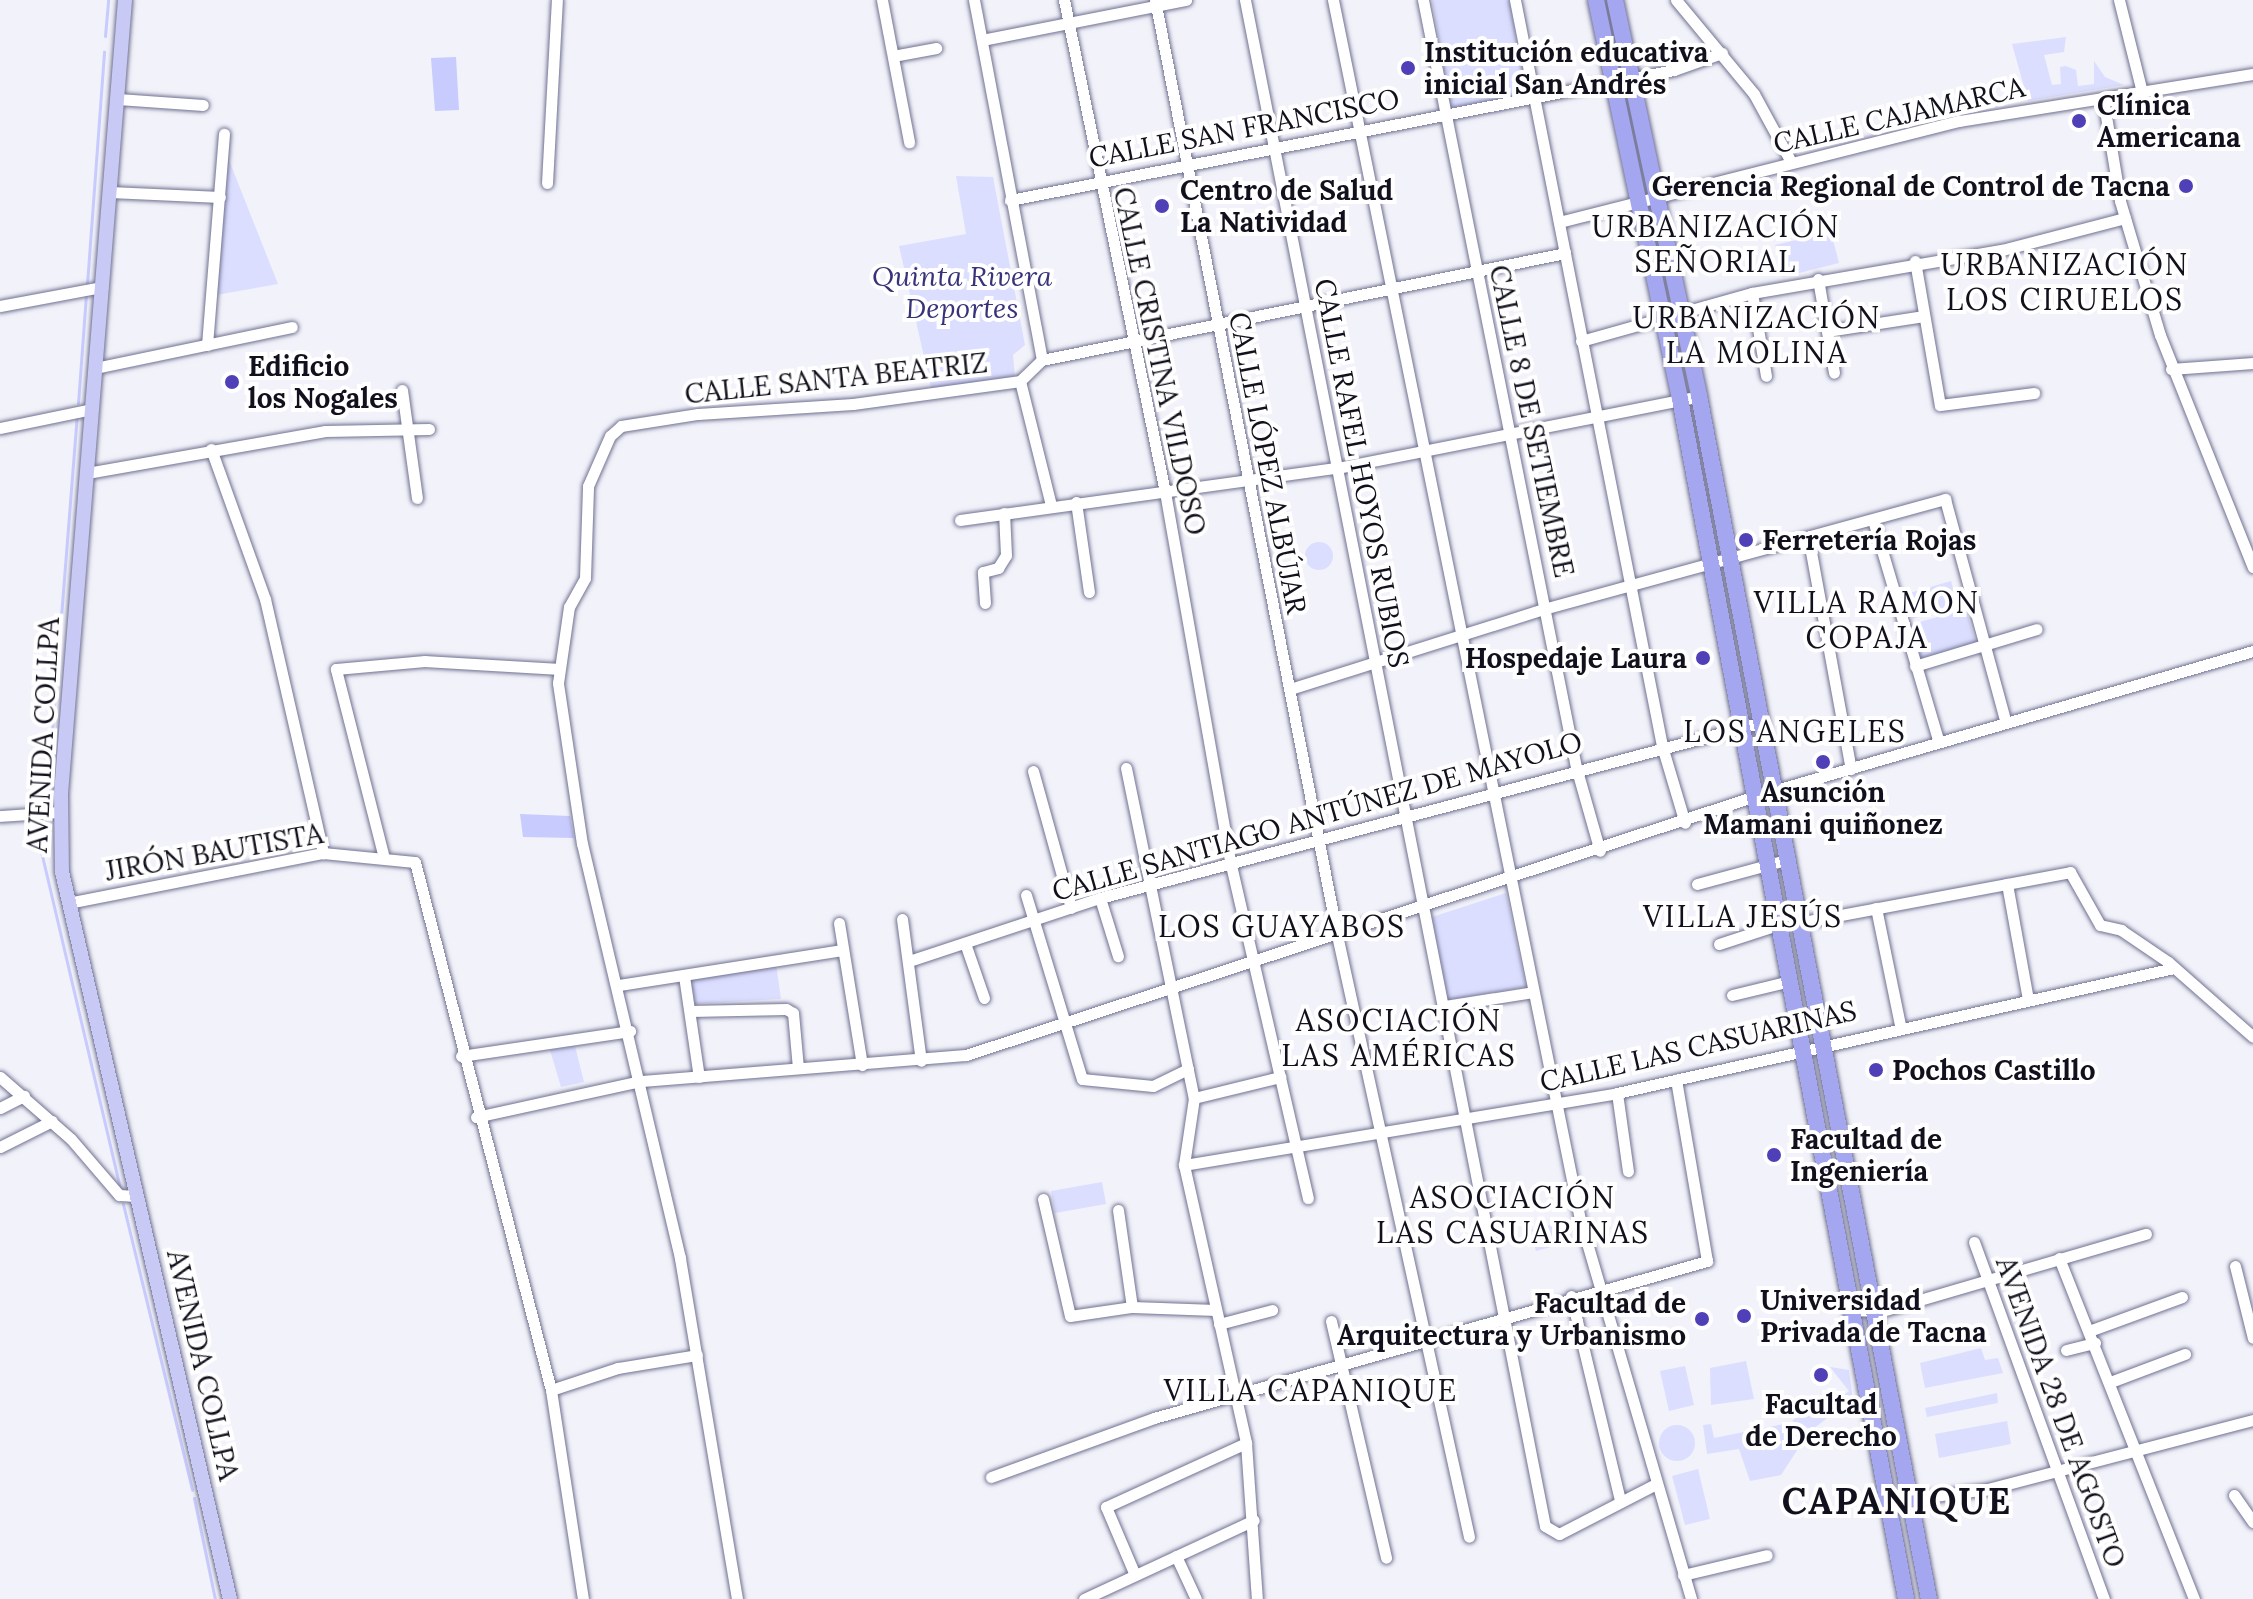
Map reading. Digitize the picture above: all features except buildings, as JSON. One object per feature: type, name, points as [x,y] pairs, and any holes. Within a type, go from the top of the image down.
[{"type":"highway","points":[[1596,0],[1680,399],[1774,926],[1906,1599]]},
{"type":"highway","points":[[1615,0],[1699,396],[1759,723],[1929,1599]]},
{"type":"highway","points":[[1781,957],[1803,951]]},
{"type":"main road","name":"AVENIDA COLLPA","points":[[125,0],[61,812],[68,903],[230,1599]]},
{"type":"street","points":[[547,183],[557,0]]},
{"type":"street","points":[[882,0],[909,142]]},
{"type":"street","points":[[974,0],[1042,360],[1565,253]]},
{"type":"street","name":"CALLE CRISTINA VILDOSO","points":[[1064,0],[1098,181],[1165,492],[1231,865],[1280,1077],[1294,1152],[1308,1198]]},
{"type":"street","points":[[982,40],[1155,3],[1186,0]]},
{"type":"street","name":"CALLE RAFEL HOYOS RUBIOS","points":[[1245,0],[1467,1116],[1545,1526],[1559,1534],[1620,1500]]},
{"type":"street","points":[[1333,0],[1556,1104],[1598,1288],[1691,1599]]},
{"type":"street","name":"CALLE 8 DE SETIEMBRE","points":[[1423,0],[1547,608],[1576,767],[1600,851]]},
{"type":"street","points":[[1515,0],[1662,746],[1685,823]]},
{"type":"street","points":[[1676,0],[1722,53],[1791,162]]},
{"type":"street","points":[[2119,0],[2142,92]]},
{"type":"street","name":"CALLE LÓPEZ ALBÚJAR","points":[[1155,3],[1184,166],[1337,935],[1469,1537]]},
{"type":"street","points":[[893,56],[936,48]]},
{"type":"street","name":"CALLE SAN FRANCISCO","points":[[1010,200],[1532,95],[1614,82],[1722,53]]},
{"type":"street","name":"CALLE CAJAMARCA","points":[[1559,222],[1659,200],[1791,162],[1959,121],[2253,74]]},
{"type":"street","points":[[2103,98],[2125,218],[2171,369],[2253,567]]},
{"type":"street","points":[[118,99],[203,105]]},
{"type":"street","points":[[207,345],[224,134]]},
{"type":"street","points":[[110,192],[220,197]]},
{"type":"street","points":[[1581,341],[1663,321],[1682,312],[1752,293],[1915,261],[2002,250],[2125,218]]},
{"type":"street","points":[[1915,261],[1940,405],[2034,393]]},
{"type":"street","points":[[1818,279],[1834,373]]},
{"type":"street","points":[[0,306],[102,287]]},
{"type":"street","points":[[1752,293],[1766,376]]},
{"type":"street","points":[[1827,331],[1924,316]]},
{"type":"street","points":[[95,368],[292,327]]},
{"type":"street","name":"CALLE SANTA BEATRIZ","points":[[559,669],[569,607],[585,578],[588,486],[615,429],[1020,381],[1042,360]]},
{"type":"street","points":[[2171,369],[2253,363]]},
{"type":"street","points":[[1020,381],[1051,505]]},
{"type":"street","points":[[402,390],[403,430],[417,498]]},
{"type":"street","points":[[960,520],[1051,505],[1246,483],[1337,468],[1699,396]]},
{"type":"street","points":[[0,428],[92,409]]},
{"type":"street","points":[[87,473],[325,431],[429,429]]},
{"type":"street","points":[[211,449],[265,599],[323,853]]},
{"type":"street","points":[[1290,689],[1462,638],[1547,608],[1631,584],[1809,541],[1945,499],[2005,720]]},
{"type":"street","points":[[1076,502],[1089,592]]},
{"type":"street","points":[[985,603],[983,572],[998,568],[1006,555],[1004,513]]},
{"type":"street","points":[[1873,520],[1938,740]]},
{"type":"street","points":[[1809,541],[1851,769]]},
{"type":"street","points":[[1915,666],[2037,629]]},
{"type":"street","points":[[476,1117],[641,1081],[966,1055],[1172,986],[1511,881],[1685,823],[1772,790],[1851,769],[2005,720],[2253,651]]},
{"type":"street","points":[[383,854],[336,669],[447,661],[559,669],[582,844],[641,1081],[697,1355],[737,1599]]},
{"type":"street","name":"CALLE SANTIAGO ANTÚNEZ DE MAYOLO","points":[[909,961],[966,946],[1100,898],[1319,843],[1576,767],[1759,723]]},
{"type":"street","points":[[1126,768],[1153,885],[1194,1098],[1184,1165],[1246,1443],[1254,1520],[1257,1599]]},
{"type":"street","points":[[1033,771],[1071,908]]},
{"type":"street","points":[[0,816],[61,812]]},
{"type":"street","name":"JIRÓN BAUTISTA","points":[[68,903],[323,853],[383,854],[415,862],[461,1056]]},
{"type":"street","points":[[1697,884],[1786,860]]},
{"type":"street","points":[[1798,923],[2070,872],[2100,925],[2121,930],[2174,968],[2253,1037]]},
{"type":"street","points":[[2007,884],[2028,999]]},
{"type":"street","points":[[1026,895],[1065,1023],[1088,1082],[1153,1086],[1188,1069]]},
{"type":"street","points":[[1100,898],[1118,956]]},
{"type":"street","points":[[1876,908],[1900,1025]]},
{"type":"street","points":[[902,919],[921,1061]]},
{"type":"street","points":[[839,923],[862,1065]]},
{"type":"street","points":[[1719,944],[1774,926]]},
{"type":"street","points":[[966,946],[984,998]]},
{"type":"street","points":[[619,985],[842,950]]},
{"type":"street","name":"CALLE LAS CASUARINAS","points":[[1184,1165],[1294,1152],[1467,1116],[1617,1093],[1800,1052],[1821,1043],[1900,1025],[2174,968]]},
{"type":"street","points":[[684,976],[699,1077]]},
{"type":"street","points":[[1732,995],[1786,982]]},
{"type":"street","points":[[1445,1006],[1533,992]]},
{"type":"street","points":[[690,1011],[786,1009],[793,1013],[798,1068]]},
{"type":"street","points":[[583,1599],[551,1390],[461,1056],[630,1031]]},
{"type":"street","points":[[0,1077],[52,1121],[119,1195],[136,1196]]},
{"type":"street","points":[[1194,1098],[1280,1077]]},
{"type":"street","points":[[991,1477],[1236,1396],[1711,1255],[1690,1190],[1676,1080]]},
{"type":"street","points":[[1617,1093],[1628,1171]]},
{"type":"street","points":[[0,1108],[24,1096]]},
{"type":"street","points":[[0,1147],[52,1121]]},
{"type":"street","points":[[1043,1199],[1065,1312],[1132,1307],[1216,1310]]},
{"type":"street","points":[[1118,1210],[1132,1307]]},
{"type":"street","points":[[1850,1310],[1873,1312],[1988,1283],[2059,1258],[2146,1234]]},
{"type":"street","name":"AVENIDA 28 DE AGOSTO","points":[[1974,1242],[2054,1471],[2104,1599]]},
{"type":"street","points":[[2059,1258],[2113,1381],[2135,1449],[2194,1599]]},
{"type":"street","points":[[2235,1266],[2253,1338]]},
{"type":"street","points":[[1571,1296],[1620,1500],[1656,1484]]},
{"type":"street","points":[[2089,1331],[2182,1297]]},
{"type":"street","points":[[1219,1324],[1272,1310]]},
{"type":"street","points":[[1331,1321],[1386,1558]]},
{"type":"street","points":[[2066,1350],[2095,1343]]},
{"type":"street","points":[[2113,1381],[2185,1354]]},
{"type":"street","points":[[551,1390],[618,1368],[697,1355]]},
{"type":"street","points":[[1887,1502],[1910,1502],[2054,1471],[2253,1420]]},
{"type":"street","points":[[1135,1575],[1106,1507],[1246,1443]]},
{"type":"street","points":[[2234,1495],[2253,1522]]},
{"type":"street","points":[[1084,1599],[1254,1520]]},
{"type":"street","points":[[1683,1575],[1767,1555]]},
{"type":"street","points":[[1176,1556],[1196,1599]]},
{"type":"green space","points":[[1432,0],[1509,0],[1527,94],[1451,108]]},
{"type":"green space","points":[[2066,37],[2064,52],[2044,55],[2052,85],[2061,84],[2060,67],[2066,66],[2076,70],[2078,86],[2094,84],[2094,61],[2105,77],[2124,85],[2028,101],[2012,44]]},
{"type":"green space","points":[[225,150],[278,284],[216,295]]},
{"type":"green space","name":"Quinta Rivera Deportes","points":[[956,176],[993,177],[1025,345],[1013,355],[1015,378],[932,392],[899,246],[966,234]]},
{"type":"green space","points":[[1831,232],[1839,263],[1783,277],[1775,245]]},
{"type":"green space","points":[[1319,542],[1329,546],[1333,556],[1329,566],[1319,570],[1309,566],[1305,556],[1309,546]]},
{"type":"green space","points":[[1951,581],[1958,606],[1912,619],[1906,594]]},
{"type":"green space","points":[[1966,609],[1976,644],[1919,659],[1909,625]]},
{"type":"green space","points":[[1506,893],[1526,987],[1448,1000],[1432,917]]},
{"type":"green space","points":[[776,964],[781,999],[690,1004],[687,977]]},
{"type":"green space","points":[[575,1046],[584,1082],[561,1087],[550,1050]]},
{"type":"green space","points":[[1102,1182],[1106,1204],[1055,1213],[1051,1191]]},
{"type":"green space","points":[[1568,1220],[1573,1241],[1536,1251],[1530,1230]]},
{"type":"green space","points":[[1981,1348],[1985,1360],[1998,1358],[2003,1373],[1925,1388],[1920,1363]]},
{"type":"green space","points":[[1746,1361],[1754,1399],[1711,1405],[1710,1368]]},
{"type":"green space","points":[[1685,1366],[1694,1405],[1669,1411],[1660,1371]]},
{"type":"green space","points":[[1830,1367],[1849,1370],[1855,1416],[1841,1407],[1812,1430],[1792,1421],[1823,1394],[1833,1404],[1849,1391]]},
{"type":"green space","points":[[1997,1393],[1998,1403],[1927,1417],[1925,1408]]},
{"type":"green space","points":[[2007,1421],[2011,1444],[1939,1458],[1935,1434]]},
{"type":"green space","points":[[1789,1423],[1809,1432],[1781,1475],[1750,1481],[1739,1449],[1707,1454],[1703,1425],[1711,1424],[1714,1438]]},
{"type":"green space","points":[[1677,1425],[1690,1430],[1695,1443],[1690,1456],[1677,1461],[1664,1456],[1659,1443],[1664,1430]]},
{"type":"green space","points":[[1698,1469],[1710,1519],[1685,1525],[1672,1476]]},
{"type":"shaded area","points":[[456,57],[459,110],[435,111],[431,58]]},
{"type":"shaded area","points":[[520,814],[570,816],[574,838],[523,837]]},
{"type":"waterway","points":[[105,36],[108,0]]},
{"type":"waterway","points":[[87,284],[104,52]]},
{"type":"waterway","points":[[78,403],[86,295]]},
{"type":"waterway","points":[[46,807],[77,416]]},
{"type":"waterway","points":[[45,817],[40,847],[120,1188]]},
{"type":"waterway","points":[[123,1204],[192,1490]]},
{"type":"waterway","points":[[194,1498],[215,1599]]},
{"type":"place","name":"Institución educativa inicial San Andrés","points":[[1408,68]]},
{"type":"place","name":"Clínica Americana","points":[[2079,121]]},
{"type":"place","name":"Gerencia Regional de Control de Tacna","points":[[2186,186]]},
{"type":"place","name":"Centro de Salud La Natividad","points":[[1162,206]]},
{"type":"place","name":"Edificio los Nogales","points":[[232,382]]},
{"type":"place","name":"Ferretería Rojas","points":[[1746,540]]},
{"type":"place","name":"Hospedaje Laura","points":[[1703,658]]},
{"type":"place","name":"Asunción Mamani quiñonez","points":[[1823,762]]},
{"type":"place","name":"Pochos Castillo","points":[[1876,1070]]},
{"type":"place","name":"Facultad de Ingeniería","points":[[1774,1155]]},
{"type":"place","name":"Universidad Privada de Tacna","points":[[1744,1316]]},
{"type":"place","name":"Facultad de Arquitectura y Urbanismo","points":[[1702,1319]]},
{"type":"place","name":"Facultad de Derecho","points":[[1821,1375]]},
{"type":"district","name":"URBANIZACIÓN SEÑORIAL","points":[[1716,243]]},
{"type":"district","name":"URBANIZACIÓN LOS CIRUELOS","points":[[2065,281]]},
{"type":"district","name":"URBANIZACIÓN LA MOLINA","points":[[1757,334]]},
{"type":"district","name":"VILLA RAMON COPAJA","points":[[1867,619]]},
{"type":"district","name":"LOS ANGELES","points":[[1795,731]]},
{"type":"district","name":"VILLA JESÚS","points":[[1743,916]]},
{"type":"district","name":"LOS GUAYABOS","points":[[1282,926]]},
{"type":"district","name":"ASOCIACIÓN LAS AMÉRICAS","points":[[1399,1037]]},
{"type":"district","name":"ASOCIACIÓN LAS CASUARINAS","points":[[1513,1214]]},
{"type":"district","name":"VILLA CAPANIQUE","points":[[1311,1390]]},
{"type":"district","name":"CAPANIQUE","points":[[1897,1502]]}]
